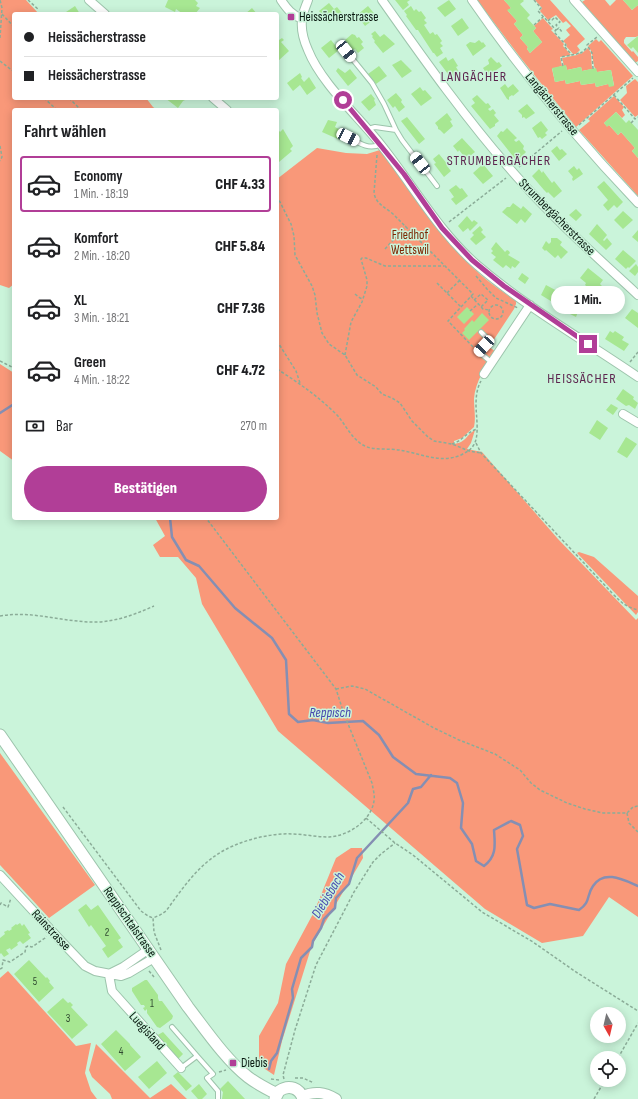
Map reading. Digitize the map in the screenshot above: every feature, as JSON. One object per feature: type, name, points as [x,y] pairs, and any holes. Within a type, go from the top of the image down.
[{"type":"main road","name":"Reppischtalstrasse","points":[[0,735],[155,954],[188,1007],[217,1044],[246,1076],[276,1096],[282,1089],[290,1087],[297,1090],[303,1097]]},
{"type":"street","points":[[89,0],[103,12]]},
{"type":"street","points":[[281,0],[294,16],[302,19]]},
{"type":"street","points":[[308,0],[302,19],[308,50],[320,72],[404,174],[442,228],[477,265],[530,305],[638,377]]},
{"type":"street","name":"Strumbergächerstrasse","points":[[382,0],[450,95],[485,140],[513,172],[576,238],[638,294]]},
{"type":"street","name":"Langächerstrasse","points":[[472,0],[488,24],[557,110],[638,203]]},
{"type":"street","points":[[574,0],[636,75]]},
{"type":"street","points":[[215,100],[225,108]]},
{"type":"street","points":[[484,374],[530,305]]},
{"type":"street","points":[[623,414],[638,423]]},
{"type":"street","name":"Rainstrasse","points":[[0,875],[85,966],[95,971],[121,976],[129,973],[155,954]]},
{"type":"street","points":[[109,974],[155,954]]},
{"type":"street","name":"Luegisland","points":[[109,974],[112,991],[181,1068]]},
{"type":"street","points":[[303,1097],[319,1092],[336,1099]]},
{"type":"lane","points":[[346,51],[372,83],[402,140],[438,186]]},
{"type":"lane","points":[[368,129],[375,127],[396,130]]},
{"type":"lane","points":[[348,137],[366,146],[377,146],[380,144]]},
{"type":"lane","points":[[481,332],[486,337],[486,341],[479,352],[492,363]]},
{"type":"lane","name":"Luegisland","points":[[172,1027],[213,1074]]},
{"type":"lane","name":"Luegisland","points":[[181,1068],[197,1056]]},
{"type":"lane","points":[[213,1074],[207,1078],[218,1091],[218,1099]]},
{"type":"path","points":[[0,0],[2,14],[0,38]]},
{"type":"path","points":[[28,0],[39,10]]},
{"type":"path","points":[[534,0],[541,8],[538,11],[556,30],[554,32],[566,45],[564,46],[572,55]]},
{"type":"path","points":[[2,14],[12,26]]},
{"type":"path","points":[[534,26],[543,17]]},
{"type":"path","points":[[548,21],[556,17],[560,22],[556,25],[562,32]]},
{"type":"path","points":[[563,66],[561,58],[580,52],[581,53],[598,35]]},
{"type":"path","points":[[588,47],[592,53],[594,69]]},
{"type":"path","points":[[0,61],[12,70]]},
{"type":"path","points":[[581,123],[636,75]]},
{"type":"path","points":[[614,95],[636,119]]},
{"type":"path","points":[[46,100],[55,108]]},
{"type":"path","points":[[71,100],[79,108]]},
{"type":"path","points":[[631,122],[638,116]]},
{"type":"path","points":[[516,170],[565,129]]},
{"type":"path","points":[[0,146],[2,157],[0,161]]},
{"type":"path","points":[[376,162],[375,198],[406,226],[473,294],[471,296],[483,309],[489,310]]},
{"type":"path","points":[[448,223],[507,177]]},
{"type":"path","points":[[279,200],[291,224],[294,236],[295,255],[312,286],[322,333],[329,344],[345,356],[357,375],[376,386],[382,394],[400,403],[412,421],[428,437],[434,441],[452,444],[469,451],[481,453]]},
{"type":"path","points":[[384,249],[406,226]]},
{"type":"path","points":[[345,356],[351,322],[363,299],[367,283],[361,260],[362,258],[366,258],[385,266],[444,266]]},
{"type":"path","points":[[473,272],[496,298],[525,312]]},
{"type":"path","points":[[447,293],[459,281]]},
{"type":"path","points":[[437,283],[461,307]]},
{"type":"path","points":[[355,294],[363,299]]},
{"type":"path","points":[[474,300],[481,294],[488,300],[481,307]]},
{"type":"path","points":[[471,296],[448,321],[479,352]]},
{"type":"path","points":[[470,311],[478,304]]},
{"type":"path","points":[[493,306],[499,306],[502,313],[499,318],[496,318],[490,316],[489,310],[493,306]]},
{"type":"path","points":[[279,344],[296,371],[300,383]]},
{"type":"path","points":[[625,368],[638,352]]},
{"type":"path","points":[[0,361],[12,367]]},
{"type":"path","points":[[279,370],[300,383],[324,403],[339,417],[354,438],[364,446],[370,448],[399,450],[441,459],[457,456],[469,451],[476,443]]},
{"type":"path","points":[[484,374],[476,399],[476,443],[481,453],[623,604],[631,609],[638,609]]},
{"type":"path","points":[[452,444],[463,439],[472,431],[477,429]]},
{"type":"path","points":[[62,807],[141,911],[153,918],[160,916],[166,911],[196,871],[205,862],[232,846],[264,836],[282,834],[328,837],[339,836],[348,832],[366,818],[371,811],[374,801],[372,783],[344,714],[336,690],[208,520]]},
{"type":"path","points":[[0,616],[12,614],[31,615],[98,622],[132,616],[154,606]]},
{"type":"path","points":[[336,690],[352,686],[365,689],[440,731],[458,740],[495,754],[520,770],[530,783],[540,790],[568,803],[603,814],[627,814],[633,807],[638,806]]},
{"type":"path","points":[[627,814],[629,823],[638,832]]},
{"type":"path","points":[[366,818],[370,823],[413,855],[482,912],[533,942],[576,972],[638,1011]]},
{"type":"path","points":[[285,1067],[316,965],[354,892],[373,862],[380,854],[395,843]]},
{"type":"path","points":[[0,905],[1,903],[8,907]]},
{"type":"path","points":[[153,918],[155,954]]},
{"type":"path","points":[[0,969],[2,968],[3,960],[10,962],[25,952],[26,947],[32,947],[45,938],[46,934]]},
{"type":"path","points":[[622,1051],[638,1023]]},
{"type":"path","points":[[213,1074],[226,1070]]},
{"type":"path","points":[[269,1079],[284,1079]]},
{"type":"path","points":[[594,1099],[601,1087]]},
{"type":"green space","points":[[0,0],[26,0],[37,12],[12,12],[12,100],[148,100],[154,108],[12,108],[12,286],[9,288],[0,285]]},
{"type":"green space","points":[[477,0],[504,0],[511,8],[508,11],[517,21],[514,24],[523,35],[520,38],[528,47],[527,49],[530,53],[542,42],[533,31],[536,28],[534,26],[543,18],[553,29],[551,30],[564,44],[563,46],[571,55],[560,57],[562,66],[552,69],[555,82],[565,80],[566,84],[580,81],[581,85],[595,83],[596,87],[608,84],[614,85],[611,70],[597,72],[595,69],[592,52],[588,46],[596,39],[599,42],[601,40],[633,76],[576,127]]},
{"type":"green space","points":[[535,0],[550,0],[585,39],[577,46],[580,50],[576,54],[573,54],[563,41],[570,35],[566,30],[571,26],[566,21],[563,23],[556,15],[548,20],[540,11],[542,8]]},
{"type":"green space","points":[[585,0],[605,0],[610,6],[616,0],[623,0],[632,10],[638,5],[638,36],[626,37],[624,43],[638,57],[638,61],[635,63],[582,2]]},
{"type":"green space","points":[[588,48],[591,53],[592,69],[582,71],[581,67],[567,70],[566,66],[564,66],[562,58],[581,54]]},
{"type":"green space","points":[[635,79],[638,82],[638,115],[635,117],[620,100],[627,93],[626,86]]},
{"type":"green space","points":[[614,96],[624,107],[622,110],[625,115],[622,118],[616,112],[604,123],[607,126],[609,125],[618,135],[621,132],[635,148],[632,151],[638,158],[638,196],[579,130],[590,121],[588,119]]},
{"type":"green space","name":"Friedhof Wettswil","points":[[317,148],[346,153],[367,154],[380,150],[434,223],[458,252],[481,275],[516,301],[514,309],[489,347],[495,351],[476,386],[474,399],[474,427],[462,438],[454,441],[454,444],[462,442],[475,430],[471,443],[467,449],[482,452],[558,539],[636,620],[638,618],[638,917],[609,897],[583,936],[542,943],[485,909],[278,731],[202,604],[196,578],[178,557],[160,557],[153,545],[165,536],[156,520],[279,520],[279,177]]},
{"type":"green space","points":[[0,364],[12,372],[12,460],[0,451]]},
{"type":"green space","points":[[579,552],[594,557],[638,596],[638,612],[636,615],[577,553]]},
{"type":"green space","points":[[0,753],[95,885],[49,918],[0,865]]},
{"type":"green space","points":[[351,848],[362,848],[363,858],[312,945],[282,1041],[274,1075],[259,1065],[259,1036],[278,1003],[286,964],[314,912],[336,858]]},
{"type":"green space","points":[[8,971],[76,1046],[91,1043],[85,1073],[91,1091],[97,1099],[0,1099],[0,978]]},
{"type":"green space","points":[[96,1044],[150,1098],[171,1084],[187,1099],[112,1099],[110,1094],[92,1077],[89,1070]]},
{"type":"building","points":[[168,0],[195,0],[198,3],[196,6],[200,8],[197,12],[180,12],[176,9],[175,12],[165,7]]},
{"type":"building","points":[[395,0],[410,0],[407,2],[409,5],[403,10]]},
{"type":"building","points":[[449,0],[456,9],[445,17],[437,8]]},
{"type":"building","points":[[504,0],[524,1],[520,4],[530,15],[527,18],[536,28],[533,31],[542,42],[530,53],[527,49],[528,47],[520,38],[523,35],[514,24],[517,21],[507,10],[511,8]]},
{"type":"building","points":[[623,0],[638,0],[638,5],[632,10]]},
{"type":"building","points":[[329,3],[334,9],[337,7],[342,13],[329,23],[319,11]]},
{"type":"building","points":[[75,6],[79,12],[66,12]]},
{"type":"building","points":[[368,6],[377,17],[365,26],[357,15]]},
{"type":"building","points":[[411,6],[414,11],[416,9],[419,12],[421,11],[426,18],[424,20],[427,23],[424,25],[430,34],[433,32],[435,35],[437,34],[442,41],[440,43],[443,46],[440,48],[443,53],[437,57],[406,16],[407,15],[404,11]]},
{"type":"building","points":[[252,8],[255,12],[247,12]]},
{"type":"building","points":[[462,18],[469,28],[458,36],[451,26]]},
{"type":"building","points":[[375,31],[380,37],[384,34],[395,44],[383,53],[372,37],[373,36],[371,34]]},
{"type":"building","points":[[352,34],[357,38],[359,37],[363,42],[361,44],[364,48],[358,53],[355,49],[353,50],[345,40]]},
{"type":"building","points":[[638,36],[638,53],[633,47],[631,49],[627,45]]},
{"type":"building","points":[[282,38],[284,40],[281,42],[289,51],[279,60],[279,40]]},
{"type":"building","points":[[331,40],[339,50],[329,58],[321,48]]},
{"type":"building","points":[[479,40],[486,46],[473,56],[466,45],[470,42],[475,43]]},
{"type":"building","points":[[446,57],[448,61],[453,58],[458,66],[456,67],[459,72],[451,78],[439,62]]},
{"type":"building","points":[[491,57],[502,66],[488,76],[483,68],[489,64],[488,60]]},
{"type":"building","points":[[401,60],[412,71],[402,78],[392,65]]},
{"type":"building","points":[[566,65],[567,70],[581,67],[582,71],[596,68],[597,72],[611,70],[614,86],[609,87],[608,84],[596,87],[595,83],[581,85],[580,81],[566,84],[565,80],[555,82],[552,68]]},
{"type":"building","points":[[379,66],[387,76],[376,84],[368,74]]},
{"type":"building","points":[[338,68],[345,73],[350,69],[357,78],[348,86],[336,71]]},
{"type":"building","points":[[300,73],[304,82],[309,77],[316,88],[307,95],[300,85],[293,91],[287,83]]},
{"type":"building","points":[[505,84],[508,88],[513,84],[519,91],[513,96],[512,95],[509,97],[509,100],[500,88]]},
{"type":"building","points":[[420,87],[432,98],[421,106],[411,94]]},
{"type":"building","points":[[396,93],[402,100],[401,102],[405,107],[399,112],[395,106],[393,108],[387,100]]},
{"type":"building","points":[[371,94],[375,99],[376,105],[369,111],[361,102]]},
{"type":"building","points":[[477,95],[486,104],[488,103],[491,107],[488,109],[490,111],[493,109],[496,113],[494,115],[499,121],[490,129],[471,106],[475,103],[472,99]]},
{"type":"building","points":[[168,100],[185,100],[178,108]]},
{"type":"building","points":[[527,104],[535,113],[526,119],[524,117],[522,118],[522,115],[518,111]]},
{"type":"building","points":[[616,112],[626,123],[629,120],[638,130],[638,158],[632,151],[635,148],[621,132],[618,135],[609,125],[607,127],[604,123]]},
{"type":"building","points":[[447,113],[452,120],[450,121],[453,126],[444,134],[438,129],[435,123]]},
{"type":"building","points":[[407,117],[425,139],[419,144],[401,121]]},
{"type":"building","points":[[328,120],[337,122],[335,127],[345,132],[340,140],[322,132]]},
{"type":"building","points":[[541,121],[548,130],[545,133],[547,135],[542,139],[540,137],[538,138],[532,128]]},
{"type":"building","points":[[507,128],[517,138],[514,140],[516,142],[519,140],[524,146],[523,149],[526,152],[516,160],[497,136],[501,131],[503,132]]},
{"type":"building","points":[[283,129],[293,146],[290,149],[292,151],[279,162],[279,131],[280,132]]},
{"type":"building","points":[[462,138],[475,152],[466,159],[459,150],[458,152],[453,146]]},
{"type":"building","points":[[557,146],[560,150],[562,149],[567,154],[559,161],[551,151]]},
{"type":"building","points":[[439,154],[451,171],[444,177],[434,164],[436,163],[433,159]]},
{"type":"building","points":[[483,164],[493,176],[483,184],[473,173]]},
{"type":"building","points":[[574,166],[577,170],[579,168],[583,174],[573,181],[573,177],[568,171]]},
{"type":"building","points":[[539,169],[542,173],[543,171],[552,183],[554,181],[562,191],[554,198],[544,190],[532,176]]},
{"type":"building","points":[[604,181],[623,202],[617,208],[614,205],[608,211],[603,205],[608,200],[597,187]]},
{"type":"building","points":[[456,185],[460,189],[462,188],[468,196],[456,205],[451,199],[454,197],[449,190]]},
{"type":"building","points":[[513,203],[521,209],[523,206],[532,214],[525,223],[521,219],[517,224],[502,212]]},
{"type":"building","points":[[576,209],[582,215],[576,221],[569,215]]},
{"type":"building","points":[[623,211],[633,220],[623,229],[614,220]]},
{"type":"building","points":[[467,216],[472,222],[474,220],[478,223],[470,231],[468,228],[463,232],[458,226]]},
{"type":"building","points":[[597,224],[607,235],[603,240],[604,241],[607,238],[612,244],[606,250],[589,234]]},
{"type":"building","points":[[480,226],[483,230],[481,232],[486,237],[476,245],[470,239],[474,235],[472,233]]},
{"type":"building","points":[[638,230],[638,242],[632,237]]},
{"type":"building","points":[[551,238],[557,238],[562,242],[560,245],[568,252],[561,259],[558,255],[555,258],[542,248],[546,241],[549,244],[551,242]]},
{"type":"building","points":[[496,242],[505,252],[507,250],[509,251],[510,253],[508,255],[520,262],[515,268],[512,266],[511,269],[506,265],[503,268],[493,260],[496,257],[491,253],[493,251],[491,249]]},
{"type":"building","points":[[623,250],[636,261],[626,269],[615,259]]},
{"type":"building","points":[[636,264],[638,267],[638,272],[635,276],[629,271]]},
{"type":"building","points":[[588,268],[603,280],[600,284],[605,289],[599,296],[585,285],[586,283],[580,278]]},
{"type":"building","points":[[522,273],[529,278],[525,284],[518,279]]},
{"type":"building","points":[[546,285],[572,299],[570,305],[579,309],[576,317],[566,312],[567,309],[554,304],[541,295]]},
{"type":"building","points":[[592,293],[601,301],[599,303],[590,295]]},
{"type":"building","points":[[467,307],[474,314],[464,324],[457,317]]},
{"type":"building","points":[[632,309],[638,313],[638,328],[625,318]]},
{"type":"building","points":[[482,313],[489,320],[469,340],[462,333],[472,320],[474,322]]},
{"type":"building","points":[[610,331],[613,333],[615,331],[624,337],[622,340],[629,344],[624,351],[605,339]]},
{"type":"building","points":[[623,389],[634,397],[633,399],[638,403],[635,409],[629,405],[626,406],[616,399]]},
{"type":"building","points":[[611,404],[618,408],[613,415],[606,410]]},
{"type":"building","points":[[597,420],[608,428],[600,440],[589,433]]},
{"type":"building","points":[[626,437],[637,444],[627,458],[617,452]]},
{"type":"building","points":[[86,904],[91,910],[98,905],[121,938],[118,940],[123,947],[108,958],[102,949],[106,946],[91,925],[89,927],[78,910]]},
{"type":"building","points":[[20,923],[22,926],[24,924],[30,933],[28,934],[31,938],[23,944],[20,941],[17,943],[18,945],[11,950],[10,948],[6,950],[9,954],[4,957],[1,953],[0,954],[0,938],[5,934],[4,932],[9,931],[16,924],[17,925]]},
{"type":"building","points":[[29,960],[46,978],[47,977],[54,988],[39,1002],[14,974]]},
{"type":"building","points":[[147,980],[158,995],[159,1001],[162,1001],[173,1016],[172,1019],[160,1028],[157,1027],[147,1013],[147,1009],[145,1011],[143,1008],[145,1007],[144,1005],[141,1005],[132,991],[132,988]]},
{"type":"building","points":[[63,998],[68,1003],[70,1002],[73,1005],[71,1007],[88,1025],[72,1039],[47,1012]]},
{"type":"building","points":[[116,1030],[141,1057],[125,1071],[101,1044]]},
{"type":"building","points":[[163,1032],[183,1054],[178,1059],[156,1036]]},
{"type":"building","points":[[157,1061],[167,1073],[149,1089],[138,1077]]},
{"type":"building","points":[[178,1072],[192,1086],[186,1091],[173,1076]]},
{"type":"building","points":[[228,1081],[245,1099],[222,1099],[223,1092],[220,1089]]},
{"type":"building","points":[[199,1084],[207,1094],[202,1099],[198,1099],[191,1091]]},
{"type":"waterway","name":"Reppisch","points":[[0,413],[12,405]]},
{"type":"waterway","name":"Reppisch","points":[[170,520],[172,537],[186,560],[199,566],[235,608],[272,638],[286,660],[289,714],[298,722],[313,720],[328,723],[363,721],[379,735],[393,757],[416,774],[450,778],[457,783],[463,803],[461,828],[472,844],[476,861],[484,866],[493,854],[495,845],[494,830],[511,821],[520,825],[523,836],[517,849],[527,905],[534,908],[550,904],[579,910],[587,902],[593,886],[598,881],[608,877],[621,879],[638,886]]},
{"type":"waterway","name":"Diebisbach","points":[[269,1069],[271,1061],[277,1053],[293,998],[292,989],[301,958],[312,947],[313,941],[321,928],[324,919],[335,908],[336,898],[349,884],[357,858],[408,803],[413,789],[421,787],[431,775]]},
{"type":"place","name":"Heissächerstrasse","points":[[291,17]]},
{"type":"place","name":"Diebis","points":[[233,1063]]},
{"type":"district","name":"LANGÄCHER","points":[[474,76]]},
{"type":"district","name":"STRUMBERGÄCHER","points":[[499,160]]},
{"type":"district","name":"HEISSÄCHER","points":[[582,378]]},
{"type":"route","points":[[343,100],[404,174],[442,228],[477,265],[530,305],[588,344]]}]
